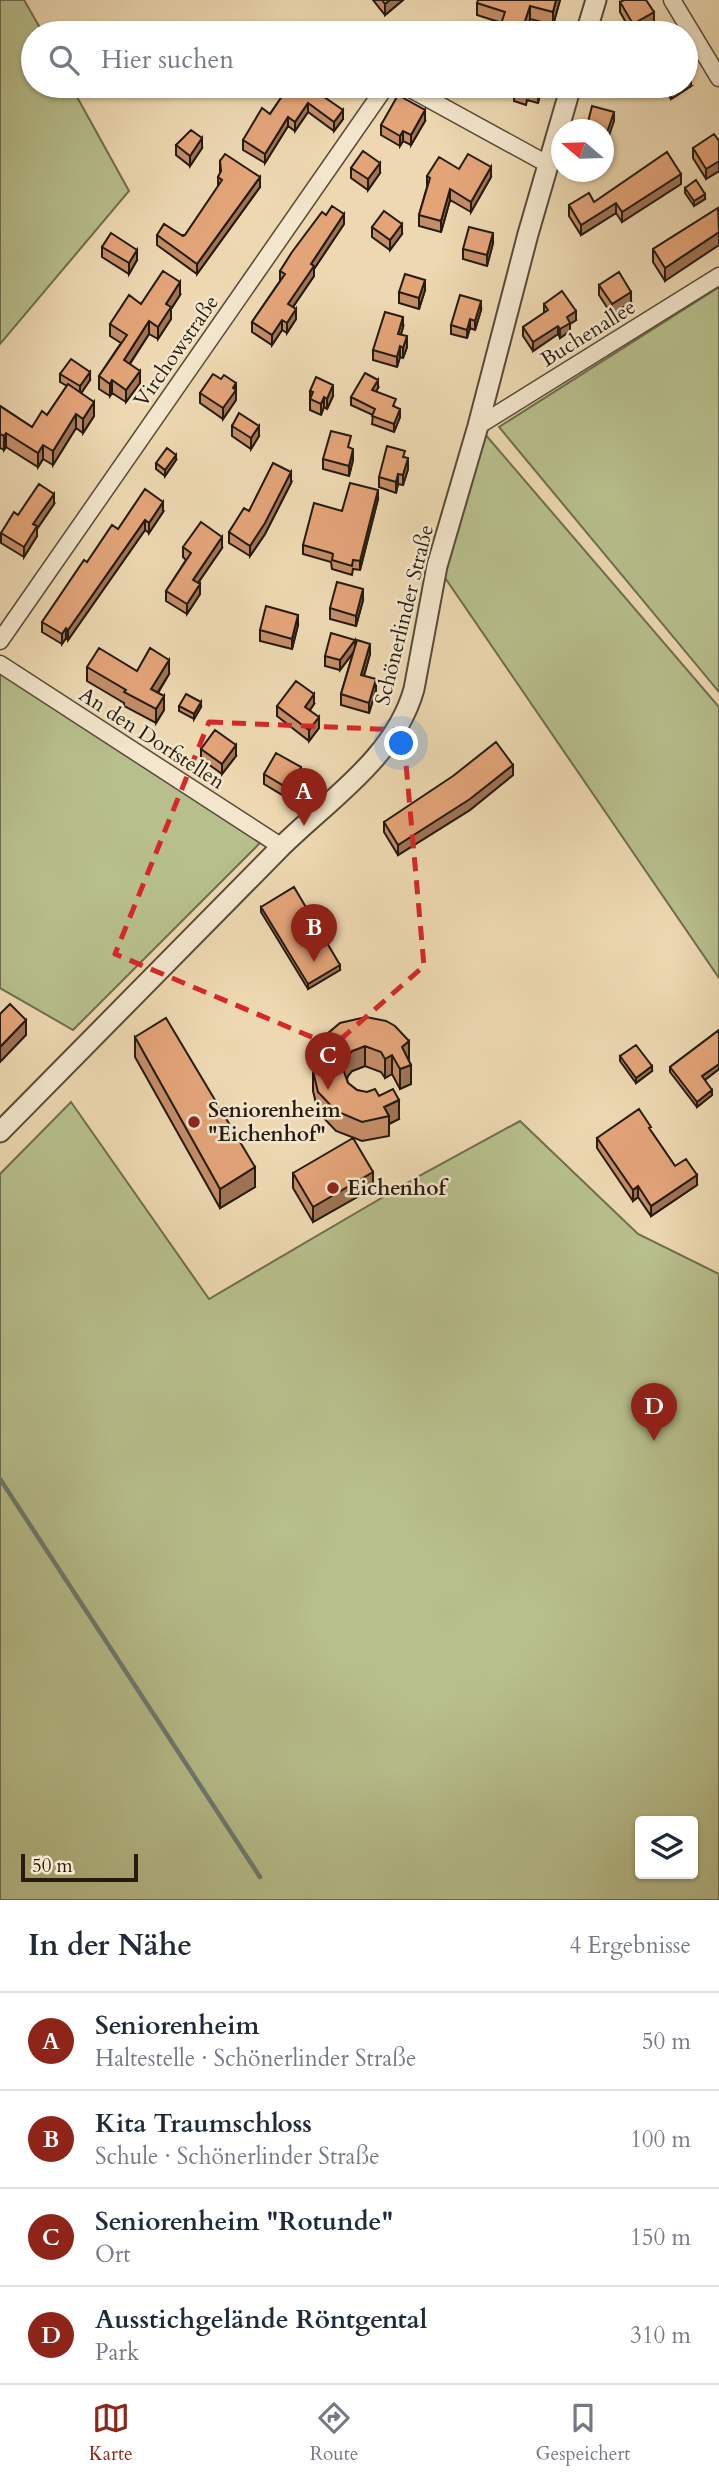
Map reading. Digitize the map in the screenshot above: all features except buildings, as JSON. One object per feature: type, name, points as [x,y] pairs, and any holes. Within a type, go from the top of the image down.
[{"type":"street","points":[[590,21],[596,0]]},
{"type":"street","points":[[672,0],[685,21]]},
{"type":"street","points":[[698,43],[719,78]]},
{"type":"street","name":"Virchowstraße","points":[[0,641],[378,98]]},
{"type":"street","points":[[427,98],[540,160],[549,162]]},
{"type":"street","name":"Schönerlinder Straße","points":[[0,1132],[385,746],[409,706],[437,566],[568,98]]},
{"type":"street","name":"Buchenallee","points":[[478,426],[719,276]]},
{"type":"street","name":"An den Dorfstellen","points":[[0,664],[282,847]]},
{"type":"highlighted area","points":[[209,722],[403,730],[424,966],[333,1046],[115,954]]},
{"type":"green space","points":[[0,0],[24,0],[36,21],[21,21],[21,98],[78,98],[129,191],[0,344]]},
{"type":"green space","points":[[719,287],[719,692],[499,427]]},
{"type":"green space","points":[[478,426],[719,707],[719,978],[437,566]]},
{"type":"green space","points":[[0,661],[266,837],[73,1030],[0,988]]},
{"type":"green space","points":[[71,1102],[209,1299],[419,1176],[520,1121],[638,1234],[719,1274],[719,1900],[0,1900],[0,1174]]},
{"type":"waterway","points":[[0,1479],[260,1877]]},
{"type":"place","name":"Seniorenheim","points":[[304,826]]},
{"type":"place","name":"Kita Traumschloss","points":[[314,962]]},
{"type":"place","name":"Seniorenheim \"Rotunde\"","points":[[328,1090]]},
{"type":"place","name":"Seniorenheim \"Eichenhof\"","points":[[194,1122]]},
{"type":"place","name":"Eichenhof","points":[[333,1188]]},
{"type":"place","name":"Ausstichgelände Röntgental","points":[[654,1441]]}]
